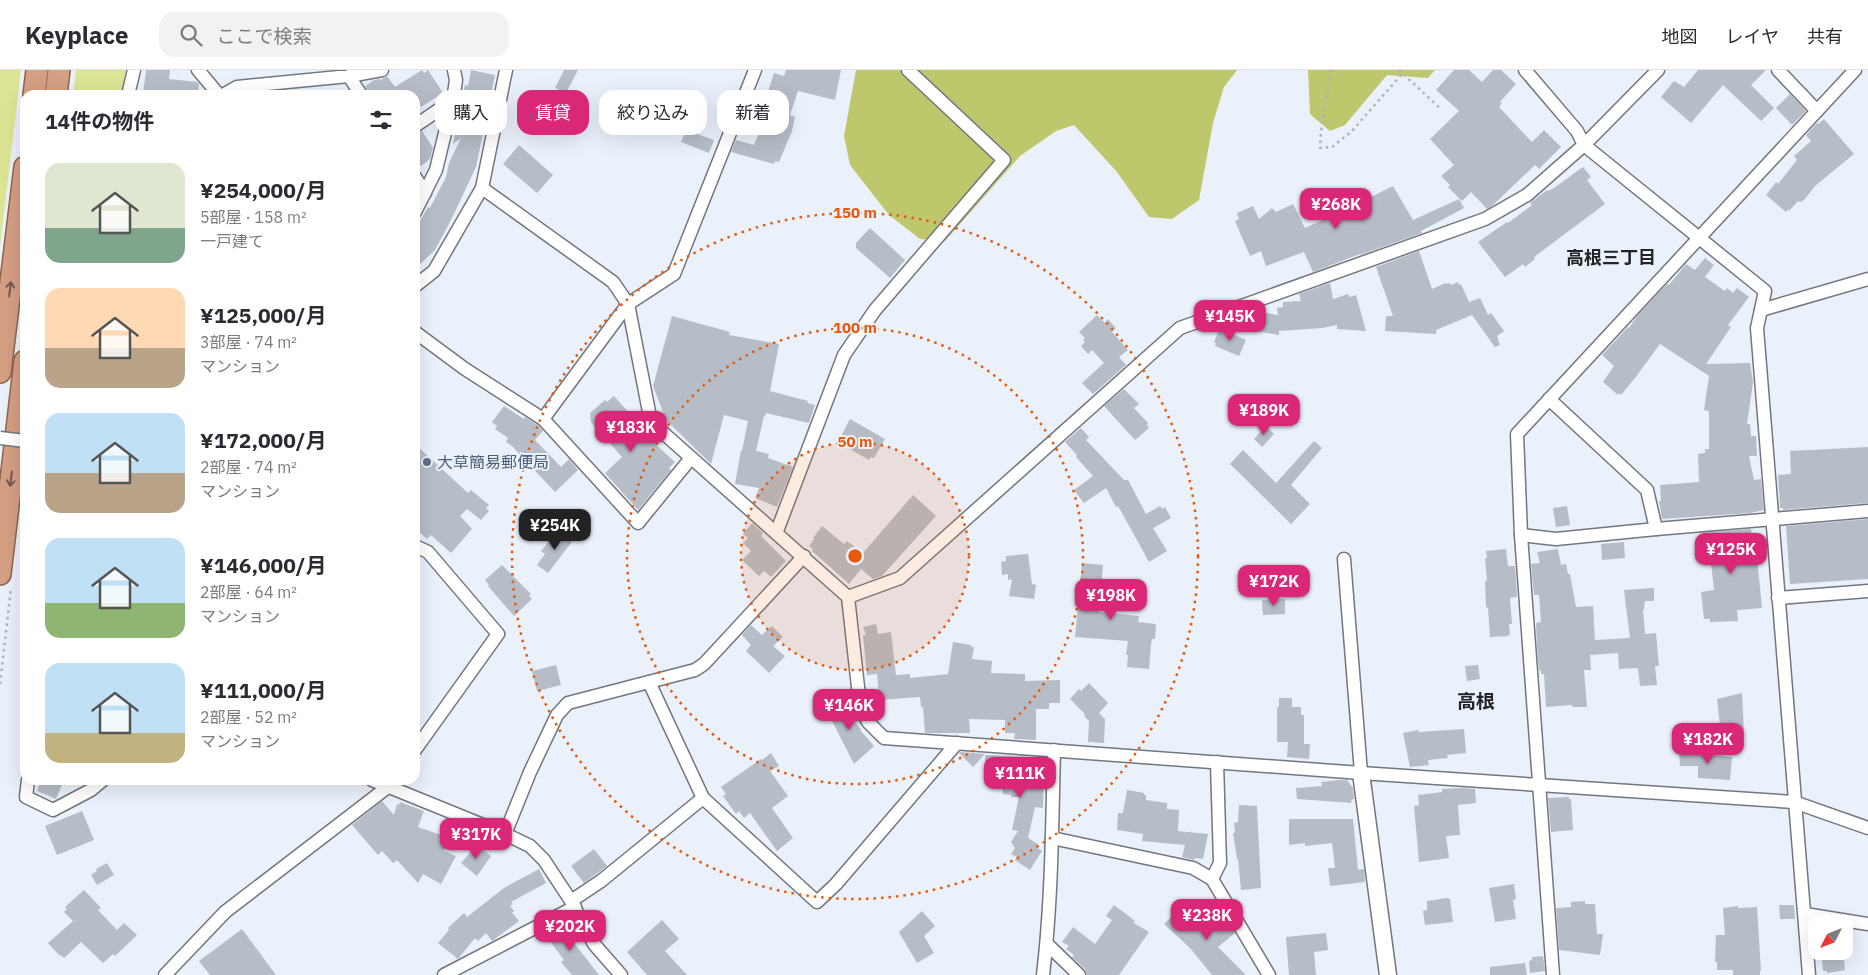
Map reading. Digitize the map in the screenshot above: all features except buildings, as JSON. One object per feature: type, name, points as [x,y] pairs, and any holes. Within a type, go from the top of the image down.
[{"type":"highway","points":[[35,90],[37,70]]},
{"type":"highway","points":[[57,90],[59,70]]},
{"type":"highway","points":[[0,372],[20,208]]},
{"type":"highway","points":[[0,574],[20,404]]},
{"type":"street","points":[[129,90],[134,70]]},
{"type":"street","points":[[198,70],[216,90]]},
{"type":"street","points":[[231,90],[237,87],[264,90],[382,70]]},
{"type":"street","points":[[454,70],[455,90]]},
{"type":"street","points":[[420,282],[434,271],[482,188],[506,70]]},
{"type":"street","points":[[542,420],[628,304],[674,274],[755,70]]},
{"type":"street","points":[[777,531],[844,356],[874,310],[1004,160],[908,70]]},
{"type":"street","points":[[1525,70],[1577,130],[1584,145],[1765,291],[1756,328],[1809,975]]},
{"type":"street","points":[[848,597],[900,578],[1180,328],[1485,219],[1527,195],[1584,145],[1658,70]]},
{"type":"street","points":[[1778,70],[1817,111]]},
{"type":"street","points":[[1553,975],[1521,535],[1517,434],[1855,70]]},
{"type":"street","points":[[348,76],[358,90]]},
{"type":"street","points":[[420,123],[435,113]]},
{"type":"street","points":[[420,202],[436,170],[445,135]]},
{"type":"street","points":[[420,185],[425,193]]},
{"type":"street","points":[[482,188],[613,282],[628,304],[651,422],[777,531],[848,597],[860,705],[868,722],[884,738],[1794,802],[1868,828]]},
{"type":"street","points":[[1761,310],[1868,279]]},
{"type":"street","points":[[420,336],[464,369],[542,420],[638,523],[691,458]]},
{"type":"street","points":[[1549,399],[1647,490],[1656,529]]},
{"type":"street","points":[[0,438],[20,440]]},
{"type":"street","points":[[1521,535],[1556,539],[1868,512]]},
{"type":"street","points":[[420,548],[428,552],[498,634],[420,743]]},
{"type":"street","points":[[505,834],[556,715],[568,703],[696,670],[704,664],[804,556]]},
{"type":"street","points":[[1344,559],[1361,773],[1388,975]]},
{"type":"street","points":[[1778,598],[1868,591]]},
{"type":"street","points":[[649,682],[703,798],[817,902],[836,884],[957,743]]},
{"type":"street","points":[[1043,975],[1047,944],[1054,750]]},
{"type":"street","points":[[1212,879],[1220,863],[1217,762]]},
{"type":"street","points":[[27,785],[26,797],[53,810],[91,790],[96,785]]},
{"type":"street","points":[[165,975],[225,912],[388,785]]},
{"type":"street","points":[[395,785],[530,846],[544,860],[573,904],[594,944],[621,975]]},
{"type":"street","points":[[444,975],[573,904],[703,798]]},
{"type":"street","points":[[1052,838],[1193,868],[1212,879],[1269,975]]},
{"type":"street","points":[[1805,914],[1868,924]]},
{"type":"street","points":[[1047,944],[1079,975]]},
{"type":"path","points":[[1332,70],[1320,148],[1332,146],[1351,132],[1402,74]]},
{"type":"path","points":[[1399,70],[1442,109]]},
{"type":"green space","points":[[0,70],[21,70],[0,246]]},
{"type":"green space","points":[[76,70],[126,70],[122,90],[74,90]]},
{"type":"green space","points":[[856,70],[1237,70],[1224,87],[1213,123],[1199,200],[1172,219],[1149,217],[1117,172],[1074,125],[1056,131],[1020,156],[945,241],[920,239],[889,215],[850,165],[844,136]]},
{"type":"green space","points":[[1308,70],[1435,70],[1428,78],[1387,75],[1345,125],[1330,131],[1310,114]]},
{"type":"place","name":"大草簡易郵便局","points":[[427,462]]},
{"type":"district","name":"高根三丁目","points":[[1611,257]]},
{"type":"district","name":"高根","points":[[1476,701]]}]
